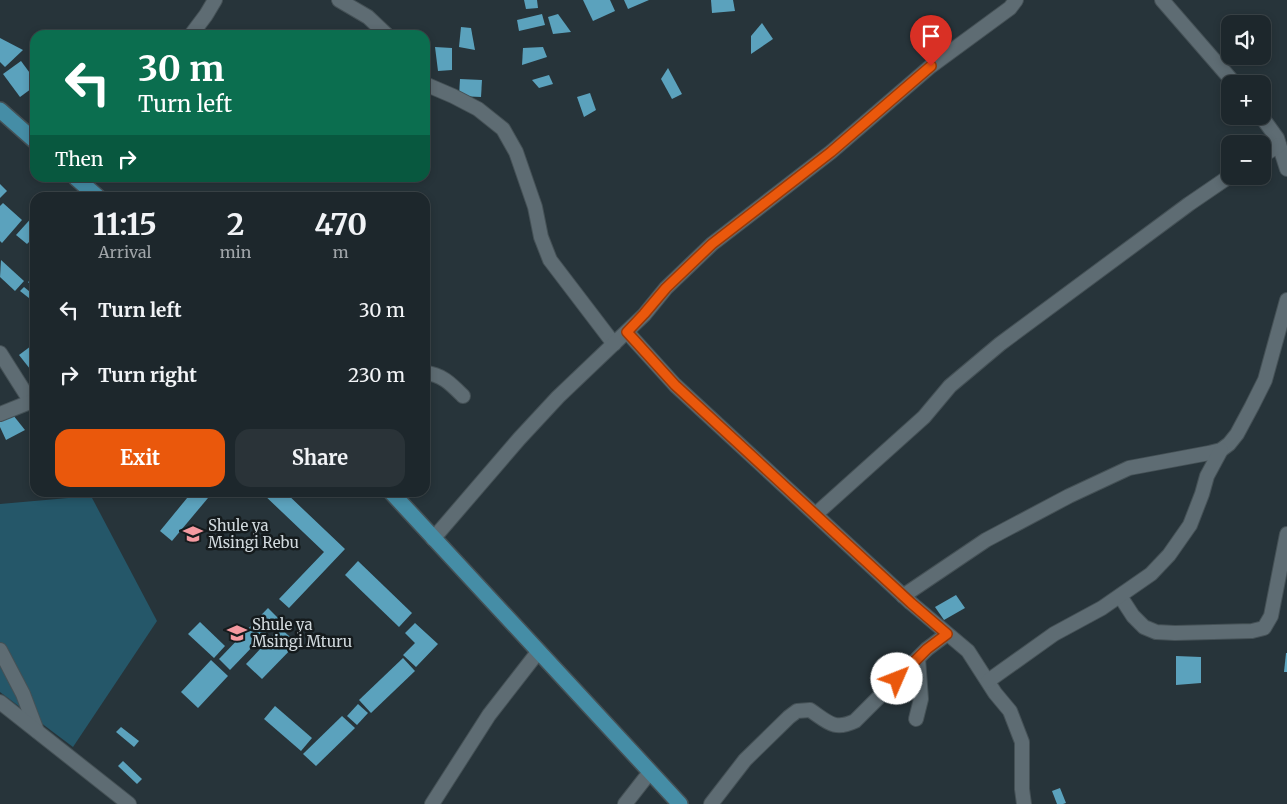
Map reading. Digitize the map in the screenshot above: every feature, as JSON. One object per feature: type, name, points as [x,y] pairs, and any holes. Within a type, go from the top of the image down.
[{"type":"main road","points":[[0,110],[30,137]]},
{"type":"main road","points":[[86,182],[94,192]]},
{"type":"main road","points":[[395,497],[680,804]]},
{"type":"street","points":[[195,30],[215,0]]},
{"type":"street","points":[[338,0],[368,17],[382,30]]},
{"type":"street","points":[[433,539],[545,411],[627,332],[666,288],[712,244],[831,152],[931,66],[1010,8],[1016,0]]},
{"type":"street","points":[[1162,0],[1227,75]]},
{"type":"street","points":[[430,86],[478,109],[503,129],[516,152],[535,207],[541,238],[550,260],[614,344]]},
{"type":"street","points":[[1268,125],[1277,138],[1287,169]]},
{"type":"street","points":[[1271,150],[1279,145]]},
{"type":"street","points":[[816,514],[924,417],[950,386],[1000,344],[1221,182]]},
{"type":"street","points":[[988,681],[1054,634],[1120,596],[1151,574],[1169,555],[1190,525],[1207,476],[1221,450],[1237,434],[1265,380],[1287,300]]},
{"type":"street","points":[[627,332],[675,385],[903,596],[968,652],[1010,711],[1022,742],[1022,789],[1024,804]]},
{"type":"street","points":[[0,353],[30,397]]},
{"type":"street","points":[[430,373],[447,380],[463,396]]},
{"type":"street","points":[[0,414],[30,402]]},
{"type":"street","points":[[903,596],[986,540],[1069,496],[1129,468],[1221,450]]},
{"type":"street","points":[[1120,596],[1144,627],[1156,632],[1252,631],[1264,628],[1271,616],[1287,534]]},
{"type":"street","points":[[711,804],[745,760],[797,711],[810,710],[830,724],[841,727],[856,721],[918,658],[947,634]]},
{"type":"street","points":[[0,650],[23,694],[37,731]]},
{"type":"street","points":[[432,804],[489,715],[538,652]]},
{"type":"street","points":[[916,719],[921,699],[918,658]]},
{"type":"street","points":[[0,702],[129,804]]},
{"type":"street","points":[[625,804],[650,772]]},
{"type":"shaded area","points":[[92,497],[157,621],[73,747],[0,692],[0,504]]},
{"type":"building","points":[[524,0],[537,0],[538,8],[526,9]]},
{"type":"building","points":[[583,0],[610,0],[615,11],[593,21]]},
{"type":"building","points":[[624,0],[649,0],[628,9]]},
{"type":"building","points":[[711,0],[733,0],[735,11],[712,13]]},
{"type":"building","points":[[542,14],[545,25],[519,31],[517,20]]},
{"type":"building","points":[[558,14],[571,32],[553,34],[548,17]]},
{"type":"building","points":[[762,23],[773,39],[751,54],[751,36]]},
{"type":"building","points":[[461,27],[471,28],[475,50],[459,47]]},
{"type":"building","points":[[0,38],[23,50],[5,67],[0,62]]},
{"type":"building","points":[[435,47],[452,48],[452,70],[438,71]]},
{"type":"building","points":[[543,47],[547,57],[522,65],[523,48]]},
{"type":"building","points":[[21,61],[30,73],[30,90],[20,97],[3,74]]},
{"type":"building","points":[[668,68],[682,94],[672,99],[661,79]]},
{"type":"building","points":[[549,75],[553,84],[539,88],[532,80]]},
{"type":"building","points":[[460,79],[482,80],[481,97],[459,96]]},
{"type":"building","points":[[590,93],[596,110],[584,117],[577,97]]},
{"type":"building","points":[[0,184],[7,191],[0,198]]},
{"type":"building","points":[[3,203],[22,220],[2,243],[0,241],[0,206]]},
{"type":"building","points":[[30,220],[30,241],[27,244],[16,235]]},
{"type":"building","points":[[1,260],[24,281],[15,291],[0,277]]},
{"type":"building","points":[[24,287],[30,292],[30,299],[20,291]]},
{"type":"building","points":[[30,347],[30,369],[19,355]]},
{"type":"building","points":[[13,415],[25,430],[6,440],[0,427],[0,422]]},
{"type":"building","points":[[188,497],[209,497],[172,541],[160,531]]},
{"type":"building","points":[[266,497],[290,497],[345,549],[289,608],[279,599],[324,552]]},
{"type":"building","points":[[358,561],[412,613],[399,627],[345,575]]},
{"type":"building","points":[[956,595],[965,608],[944,620],[935,607]]},
{"type":"building","points":[[268,608],[279,619],[230,670],[219,659]]},
{"type":"building","points":[[200,622],[225,646],[214,658],[188,634]]},
{"type":"building","points":[[415,623],[438,644],[416,667],[403,655],[415,643],[405,633]]},
{"type":"building","points":[[280,628],[297,643],[262,679],[246,664]]},
{"type":"building","points":[[1286,653],[1287,672],[1284,672]]},
{"type":"building","points":[[1176,656],[1201,657],[1201,683],[1176,685]]},
{"type":"building","points":[[403,658],[415,671],[371,713],[359,700]]},
{"type":"building","points":[[211,660],[228,676],[198,708],[181,692]]},
{"type":"building","points":[[358,704],[368,713],[357,725],[347,716]]},
{"type":"building","points":[[275,706],[312,738],[301,751],[264,719]]},
{"type":"building","points":[[342,716],[355,728],[316,766],[303,754]]},
{"type":"building","points":[[121,727],[139,741],[134,747],[116,732]]},
{"type":"building","points":[[123,761],[142,779],[137,784],[118,766]]},
{"type":"building","points":[[1060,788],[1066,803],[1057,804],[1052,791]]},
{"type":"place","name":"Shule ya Msingi Rebu","points":[[193,534]]},
{"type":"place","name":"Shule ya Msingi Mturu","points":[[237,633]]},
{"type":"route","points":[[897,679],[927,649],[947,634],[675,385],[627,332],[666,288],[712,244],[831,152],[931,66]]}]
